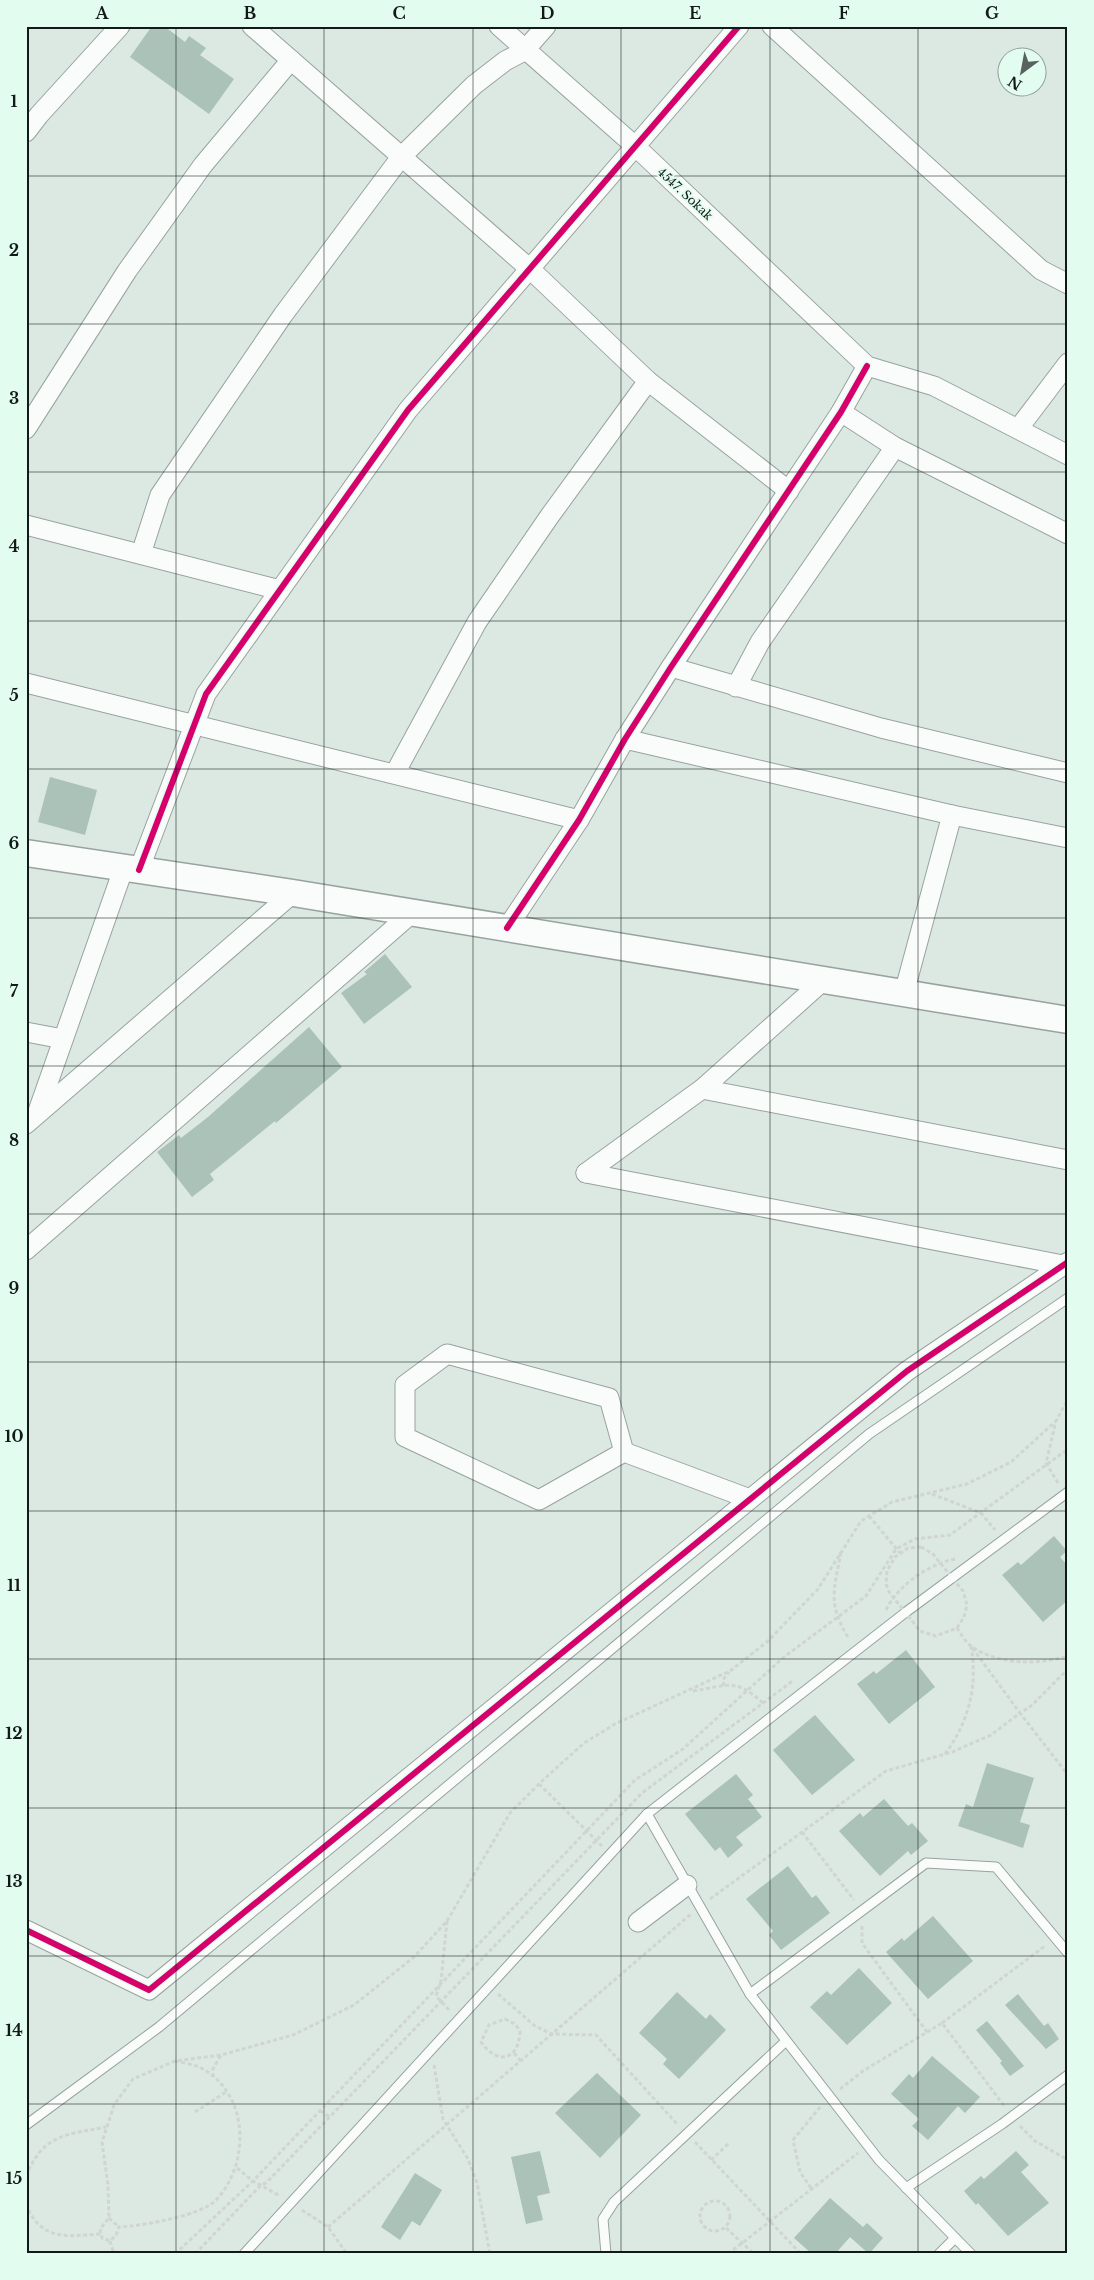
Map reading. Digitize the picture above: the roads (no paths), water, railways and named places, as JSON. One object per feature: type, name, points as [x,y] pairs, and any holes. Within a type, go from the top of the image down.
[{"type":"main road","points":[[26,853],[413,912],[1068,1020]]},
{"type":"street","points":[[26,132],[39,115],[120,26]]},
{"type":"street","points":[[252,26],[530,269],[648,381],[789,491]]},
{"type":"street","name":"4547. Sokak","points":[[498,26],[635,146],[867,366]]},
{"type":"street","points":[[140,554],[160,495],[283,315],[402,157],[480,80],[505,61],[524,50],[546,26]]},
{"type":"street","points":[[31,1120],[131,868],[206,694],[408,410],[739,26]]},
{"type":"street","points":[[772,26],[1041,270],[1068,284]]},
{"type":"street","points":[[26,429],[127,271],[203,165],[291,60]]},
{"type":"street","points":[[1018,429],[1068,363]]},
{"type":"street","points":[[507,928],[579,820],[625,739],[671,667],[841,412],[867,366],[934,386],[1068,454]]},
{"type":"street","points":[[395,773],[477,622],[555,509],[648,381]]},
{"type":"street","points":[[841,412],[895,447],[1068,534]]},
{"type":"street","points":[[736,687],[760,642],[895,447]]},
{"type":"street","points":[[26,525],[280,590]]},
{"type":"street","points":[[671,667],[881,728],[1068,772]]},
{"type":"street","points":[[26,683],[579,820]]},
{"type":"street","points":[[625,739],[952,815],[1068,838]]},
{"type":"street","points":[[904,993],[952,815]]},
{"type":"street","points":[[31,1120],[293,893]]},
{"type":"street","points":[[26,1250],[413,912]]},
{"type":"street","points":[[824,980],[702,1089],[586,1173],[1066,1263]]},
{"type":"street","points":[[26,1032],[63,1039]]},
{"type":"street","points":[[702,1089],[1068,1160]]},
{"type":"street","points":[[26,1930],[149,1990],[907,1371],[1066,1263]]},
{"type":"street","points":[[624,1452],[609,1398],[447,1354],[405,1385],[405,1437],[539,1500],[624,1452],[750,1499]]},
{"type":"street","points":[[638,1922],[687,1885]]},
{"type":"lane","points":[[26,2125],[159,2027],[869,1434],[1068,1298]]},
{"type":"lane","points":[[244,2254],[292,2204],[648,1814],[906,1612],[1066,1493]]},
{"type":"lane","points":[[648,1814],[750,1994],[868,2146],[971,2254]]},
{"type":"lane","points":[[750,1994],[926,1863],[996,1867],[1068,1953]]},
{"type":"lane","points":[[606,2254],[603,2219],[614,2202],[786,2041]]},
{"type":"lane","points":[[906,2188],[1012,2116],[1068,2075]]},
{"type":"lane","points":[[939,2254],[955,2238]]}]
